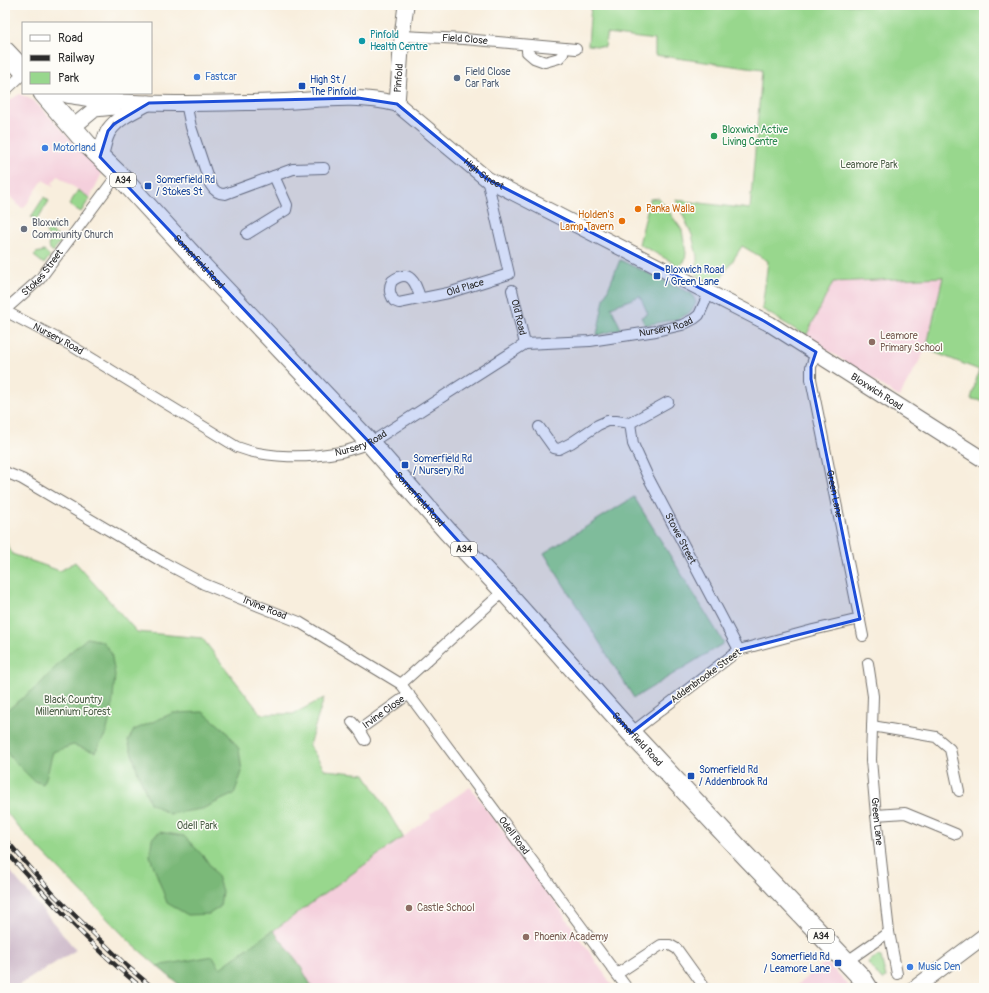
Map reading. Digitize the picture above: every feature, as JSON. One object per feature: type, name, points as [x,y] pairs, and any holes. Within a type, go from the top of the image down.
[{"type":"highway","points":[[5,51],[22,69]]},
{"type":"highway","name":"Somerfield Road","points":[[44,94],[87,144],[118,174],[205,269],[370,443],[448,532],[504,591],[631,733],[865,982],[880,988]]},
{"type":"main road","name":"Pinfold","points":[[397,104],[406,5]]},
{"type":"main road","name":"High Street","points":[[64,94],[105,101],[149,103],[270,102],[358,98],[381,100],[397,104],[488,179],[770,324]]},
{"type":"main road","name":"High Street","points":[[73,127],[95,109],[149,103]]},
{"type":"main road","name":"High Street","points":[[100,157],[108,131],[126,115],[149,103]]},
{"type":"main road","name":"Bloxwich Road","points":[[770,324],[984,460]]},
{"type":"main road","points":[[915,988],[984,936]]},
{"type":"main road","points":[[928,988],[937,971]]},
{"type":"street","name":"Field Close","points":[[402,36],[464,39],[576,49]]},
{"type":"street","points":[[527,44],[527,52],[534,58],[545,62],[559,58],[563,54],[564,48]]},
{"type":"street","points":[[5,91],[22,75]]},
{"type":"street","points":[[186,103],[191,127],[210,184],[213,190],[221,194],[226,194],[300,168],[324,168]]},
{"type":"street","name":"Stokes Street","points":[[5,310],[40,279],[118,174]]},
{"type":"street","points":[[247,234],[286,210],[286,205],[274,176]]},
{"type":"street","name":"Old Place","points":[[420,298],[448,293],[509,274],[488,179]]},
{"type":"street","name":"Old Road","points":[[512,290],[525,344]]},
{"type":"street","name":"Nursery Road","points":[[5,310],[70,345],[237,447],[250,452],[307,457],[342,452],[370,443],[525,344],[590,341],[656,331],[682,325],[694,319],[699,314],[709,293]]},
{"type":"street","name":"Green Lane","points":[[816,352],[811,367],[811,379],[863,636]]},
{"type":"street","points":[[539,426],[554,448],[559,449],[607,421],[630,423],[668,402]]},
{"type":"street","name":"Stowe Street","points":[[630,423],[633,444],[648,477],[739,650]]},
{"type":"street","name":"Irvine Road","points":[[5,472],[22,478],[162,561],[204,584],[299,622],[401,684]]},
{"type":"street","points":[[401,684],[504,591]]},
{"type":"street","name":"Addenbrooke Street","points":[[631,733],[739,650],[860,619]]},
{"type":"street","name":"Green Lane","points":[[868,663],[873,696],[871,760],[876,815],[889,932],[897,974]]},
{"type":"street","name":"Odell Road","points":[[401,684],[627,988]]},
{"type":"street","name":"Irvine Close","points":[[365,740],[355,726],[409,694]]},
{"type":"street","points":[[872,726],[936,737],[950,749],[959,791]]},
{"type":"street","points":[[876,815],[905,813],[956,834]]},
{"type":"street","points":[[846,962],[889,932]]},
{"type":"street","points":[[617,974],[661,945],[670,945],[677,949],[705,988]]},
{"type":"highlighted area","points":[[358,98],[397,104],[487,179],[764,321],[816,352],[811,367],[811,379],[860,619],[739,650],[631,733],[370,443],[100,157],[108,131],[114,124],[149,103]]},
{"type":"shaded area","name":"Motorland","points":[[20,94],[34,101],[100,169],[101,175],[90,198],[58,176],[52,183],[54,184],[53,186],[43,180],[24,208],[20,207],[5,191],[5,103]]},
{"type":"shaded area","name":"Leamore Primary School","points":[[944,277],[926,349],[899,397],[806,336],[833,282]]},
{"type":"shaded area","name":"Castle School","points":[[470,787],[544,886],[614,988],[227,988],[219,969],[431,817],[430,814]]},
{"type":"shaded area","points":[[5,865],[76,950],[14,988],[5,988]]},
{"type":"shaded area","points":[[826,962],[851,988],[793,988]]},
{"type":"green space","name":"Leamore Park","points":[[591,5],[984,5],[984,401],[971,399],[979,370],[926,349],[943,277],[833,282],[806,336],[762,309],[768,261],[742,246],[717,285],[697,275],[697,256],[692,235],[676,200],[750,209],[762,70],[655,55],[655,40],[607,34],[605,47],[588,45]]},
{"type":"green space","points":[[78,190],[90,198],[81,212],[69,205]]},
{"type":"green space","points":[[44,197],[49,201],[38,218],[31,217]]},
{"type":"green space","points":[[659,198],[682,230],[686,253],[685,261],[679,266],[639,244],[650,199]]},
{"type":"green space","points":[[36,221],[62,239],[53,252],[48,247],[50,239],[46,233],[47,231]]},
{"type":"green space","points":[[44,251],[50,256],[44,264],[34,256],[36,253]]},
{"type":"green space","points":[[620,260],[692,294],[696,303],[691,312],[678,319],[645,325],[641,317],[648,314],[640,296],[611,307],[621,329],[597,335],[604,299]]},
{"type":"green space","points":[[634,497],[724,643],[634,698],[544,553]]},
{"type":"green space","name":"Odell Park","points":[[5,540],[12,554],[60,571],[75,562],[137,632],[202,638],[261,714],[293,714],[324,698],[309,745],[325,770],[365,774],[403,837],[220,969],[183,988],[132,944],[19,828],[5,810]]},
{"type":"green space","name":"Black Country Millennium Forest","points":[[87,638],[102,641],[111,652],[115,675],[112,709],[106,734],[95,752],[73,745],[53,752],[47,776],[43,784],[34,781],[5,750],[5,712],[38,686],[68,654]]},
{"type":"green space","name":"Black Country Millennium Forest","points":[[203,712],[225,730],[239,749],[242,772],[234,794],[202,809],[169,814],[150,803],[138,773],[128,741],[134,730],[173,713]]},
{"type":"green space","points":[[160,832],[184,836],[205,858],[217,876],[222,891],[220,907],[209,914],[188,915],[167,903],[150,856],[152,838]]},
{"type":"green space","points":[[273,930],[298,962],[311,985],[310,988],[183,988],[157,966],[213,956],[220,968]]},
{"type":"green space","points":[[878,956],[881,957],[886,978],[884,980],[881,979],[868,963]]},
{"type":"railway","points":[[5,839],[55,896],[127,966],[153,988]]},
{"type":"railway","points":[[5,850],[71,922],[142,988]]},
{"type":"place","name":"Pinfold Health Centre","points":[[362,41]]},
{"type":"place","name":"Fastcar","points":[[197,77]]},
{"type":"place","name":"Field Close Car Park","points":[[457,78]]},
{"type":"place","name":"High St / The Pinfold","points":[[302,86]]},
{"type":"place","name":"Bloxwich Active Living Centre","points":[[714,136]]},
{"type":"place","name":"Motorland","points":[[45,148]]},
{"type":"place","name":"Somerfield Rd / Stokes St","points":[[148,186]]},
{"type":"place","name":"Panka Walla","points":[[638,209]]},
{"type":"place","name":"Holden's Lamp Tavern","points":[[622,221]]},
{"type":"place","name":"Bloxwich Community Church","points":[[24,229]]},
{"type":"place","name":"Bloxwich Road / Green Lane","points":[[657,276]]},
{"type":"place","name":"Leamore Primary School","points":[[872,342]]},
{"type":"place","name":"Somerfield Rd / Nursery Rd","points":[[405,465]]},
{"type":"place","name":"Somerfield Rd / Addenbrook Rd","points":[[691,776]]},
{"type":"place","name":"Castle School","points":[[409,908]]},
{"type":"place","name":"Phoenix Academy","points":[[526,937]]},
{"type":"place","name":"Somerfield Rd / Leamore Lane","points":[[838,963]]},
{"type":"place","name":"Music Den","points":[[910,967]]}]
